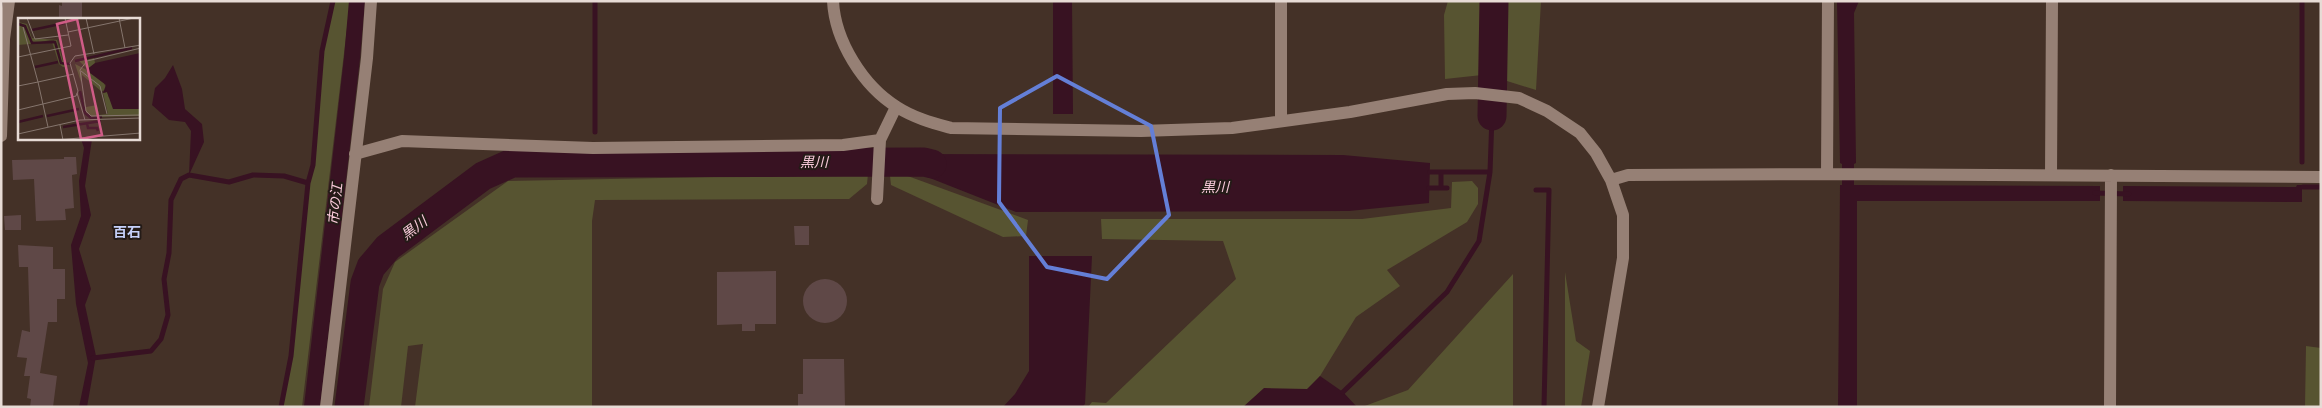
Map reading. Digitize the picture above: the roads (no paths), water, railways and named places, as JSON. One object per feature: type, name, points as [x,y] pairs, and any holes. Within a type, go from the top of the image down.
[{"type":"street","points":[[1,136],[4,39],[9,1]]},
{"type":"street","points":[[326,407],[367,58],[370,1]]},
{"type":"street","points":[[833,1],[842,39],[856,65],[869,82],[896,107],[927,121],[951,128],[1141,131],[1232,128],[1350,112],[1447,94],[1475,93],[1519,98],[1547,111],[1580,132],[1596,153],[1612,180],[1622,216],[1623,258],[1598,407]]},
{"type":"street","points":[[1281,1],[1281,121]]},
{"type":"street","points":[[1828,1],[1832,174]]},
{"type":"street","points":[[2051,175],[2052,1]]},
{"type":"street","points":[[877,199],[880,140],[896,107]]},
{"type":"street","points":[[355,154],[402,141],[593,148],[843,145],[880,140]]},
{"type":"street","points":[[1612,180],[1628,175],[2051,175],[2111,187],[2321,177]]},
{"type":"street","points":[[2110,407],[2111,187]]},
{"type":"water","points":[[1053,1],[1072,1],[1073,114],[1053,114]]},
{"type":"water","points":[[1837,1],[1859,1],[1854,13],[1856,163],[1854,164],[1854,185],[2100,186],[2100,201],[1857,201],[1857,407],[1838,407],[1840,185],[1842,185],[1842,164],[1840,163]]},
{"type":"water","points":[[173,65],[182,89],[185,109],[202,124],[204,142],[189,175],[191,131],[185,122],[169,120],[152,105],[155,88],[165,78]]},
{"type":"water","points":[[81,140],[92,140],[85,186],[91,215],[79,249],[91,289],[85,305],[96,356],[87,407],[79,407],[88,363],[76,304],[71,245],[81,216],[79,181],[84,148]]},
{"type":"water","points":[[890,154],[1343,155],[1430,163],[1429,203],[1349,211],[1016,212],[907,169],[893,169]]},
{"type":"water","points":[[2297,185],[2308,185],[2308,189],[2302,189],[2302,202],[2123,201],[2123,186],[2296,187]]},
{"type":"water","points":[[1029,256],[1092,256],[1085,404],[1082,407],[1003,407],[1015,394],[1029,371]]},
{"type":"water","points":[[1320,376],[1343,392],[1357,407],[1243,407],[1264,388],[1307,389]]},
{"type":"waterway","points":[[281,407],[291,356],[308,183],[313,165],[322,51],[333,1]]},
{"type":"waterway","name":"市の江","points":[[312,407],[357,1]]},
{"type":"waterway","points":[[595,1],[595,132]]},
{"type":"waterway","name":"黒川","points":[[1492,116],[1494,1]]},
{"type":"waterway","points":[[2302,1],[2302,162]]},
{"type":"waterway","points":[[1430,172],[1490,172],[1492,116]]},
{"type":"waterway","name":"黒川","points":[[349,407],[365,283],[371,267],[388,247],[483,176],[512,163],[924,162],[932,164]]},
{"type":"waterway","points":[[1441,172],[1441,188]]},
{"type":"waterway","points":[[1343,392],[1447,292],[1479,241],[1490,172]]},
{"type":"waterway","points":[[93,358],[151,351],[161,339],[168,315],[164,279],[169,253],[171,200],[181,179],[189,175],[229,182],[253,175],[284,176],[308,183]]},
{"type":"waterway","points":[[2303,187],[2321,187]]},
{"type":"waterway","points":[[1429,188],[1447,188]]},
{"type":"waterway","points":[[1536,190],[1549,190],[1544,407]]},
{"type":"waterway","points":[[2095,193],[2129,194]]},
{"type":"district","name":"百石","points":[[127,232]]}]
